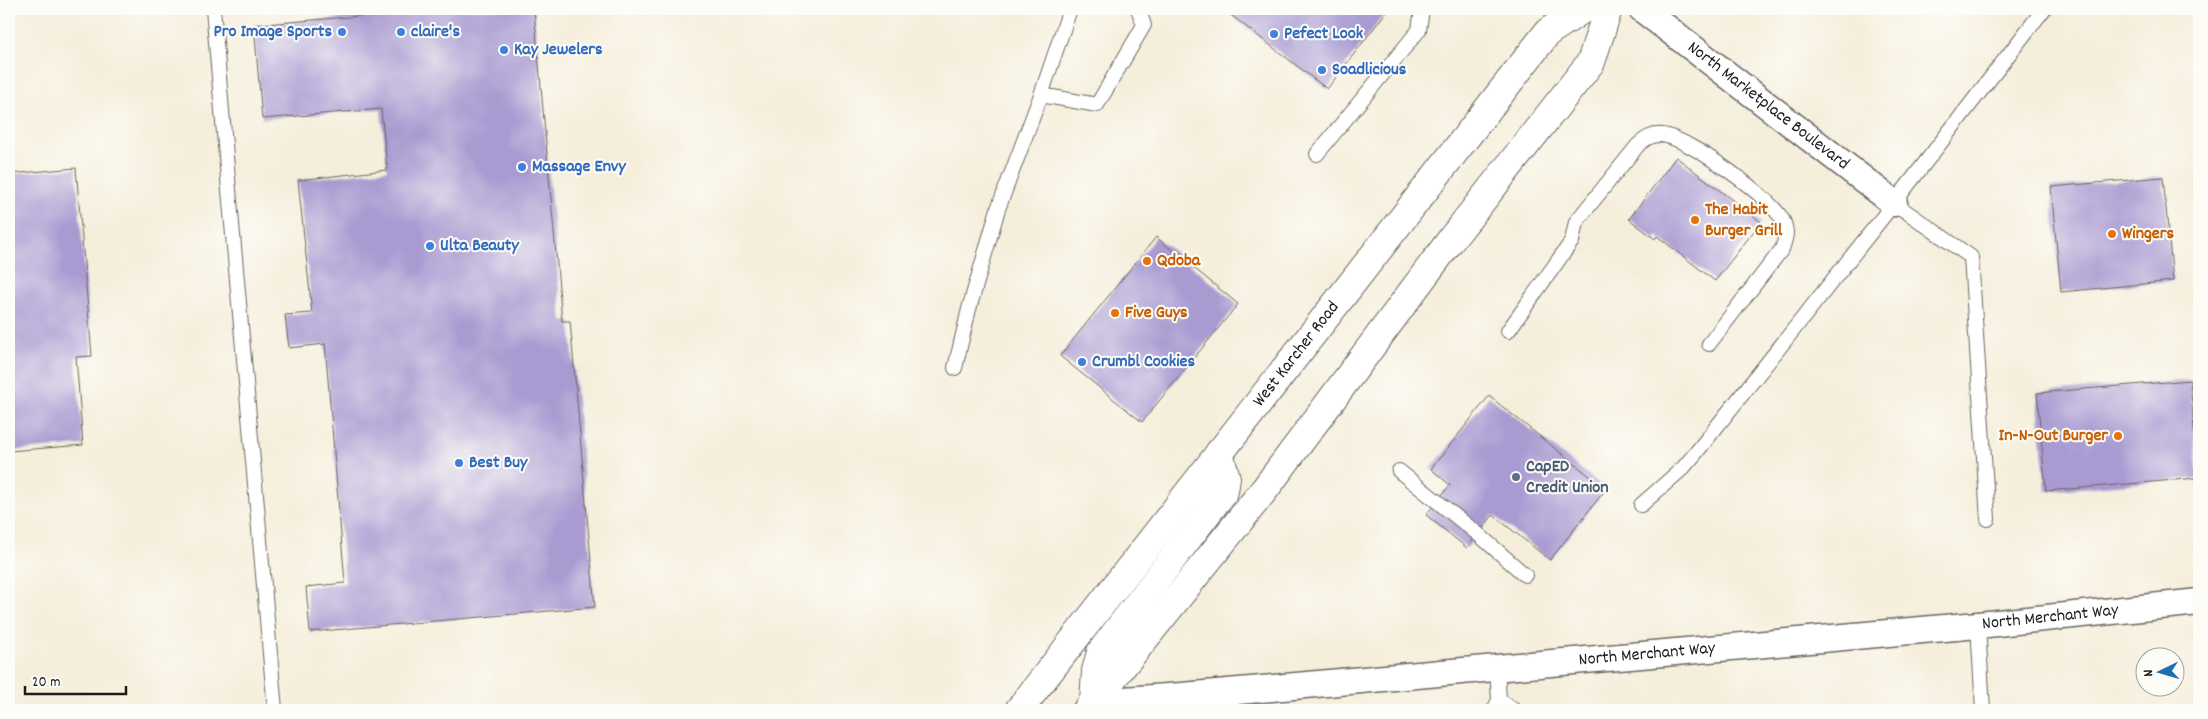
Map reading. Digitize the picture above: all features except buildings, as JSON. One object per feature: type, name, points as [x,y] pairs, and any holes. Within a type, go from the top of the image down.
[{"type":"main road","name":"West Karcher Road","points":[[1019,710],[1548,32],[1583,9]]},
{"type":"main road","points":[[1090,706],[1264,489],[1450,241],[1591,62],[1608,9]]},
{"type":"main road","points":[[1090,706],[1101,652],[1224,491],[1226,478],[1219,453]]},
{"type":"street","name":"North Marketplace Boulevard","points":[[1642,9],[1894,203]]},
{"type":"street","name":"North Merchant Way","points":[[1090,706],[1497,667],[1978,625],[2199,602]]},
{"type":"lane","points":[[213,9],[275,710]]},
{"type":"lane","points":[[955,368],[969,309],[998,209],[1041,95],[1070,9]]},
{"type":"lane","points":[[1041,95],[1098,105],[1144,25],[1138,9]]},
{"type":"lane","points":[[1317,154],[1419,30],[1422,9]]},
{"type":"lane","points":[[1641,505],[1683,468],[1894,203],[2044,9]]},
{"type":"lane","points":[[1508,331],[1572,241],[1576,222],[1638,145],[1649,136],[1662,135],[1700,150],[1772,205],[1785,224],[1786,237],[1782,249],[1709,344]]},
{"type":"lane","points":[[1894,203],[1971,257],[1988,519]]},
{"type":"lane","points":[[1399,472],[1478,534],[1525,575]]},
{"type":"lane","points":[[1978,625],[1983,710]]},
{"type":"lane","points":[[1497,667],[1497,705],[1514,710]]},
{"type":"place","name":"Pro Image Sports","points":[[342,32]]},
{"type":"place","name":"claire's","points":[[401,32]]},
{"type":"place","name":"Pefect Look","points":[[1274,34]]},
{"type":"place","name":"Kay Jewelers","points":[[504,50]]},
{"type":"place","name":"Soadlicious","points":[[1322,70]]},
{"type":"place","name":"Massage Envy","points":[[522,167]]},
{"type":"place","name":"The Habit Burger Grill","points":[[1695,220]]},
{"type":"place","name":"Wingers","points":[[2112,234]]},
{"type":"place","name":"Ulta Beauty","points":[[430,246]]},
{"type":"place","name":"Qdoba","points":[[1147,261]]},
{"type":"place","name":"Five Guys","points":[[1115,313]]},
{"type":"place","name":"Crumbl Cookies","points":[[1082,362]]},
{"type":"place","name":"In-N-Out Burger","points":[[2118,436]]},
{"type":"place","name":"Best Buy","points":[[459,463]]},
{"type":"place","name":"CapED Credit Union","points":[[1516,477]]}]
